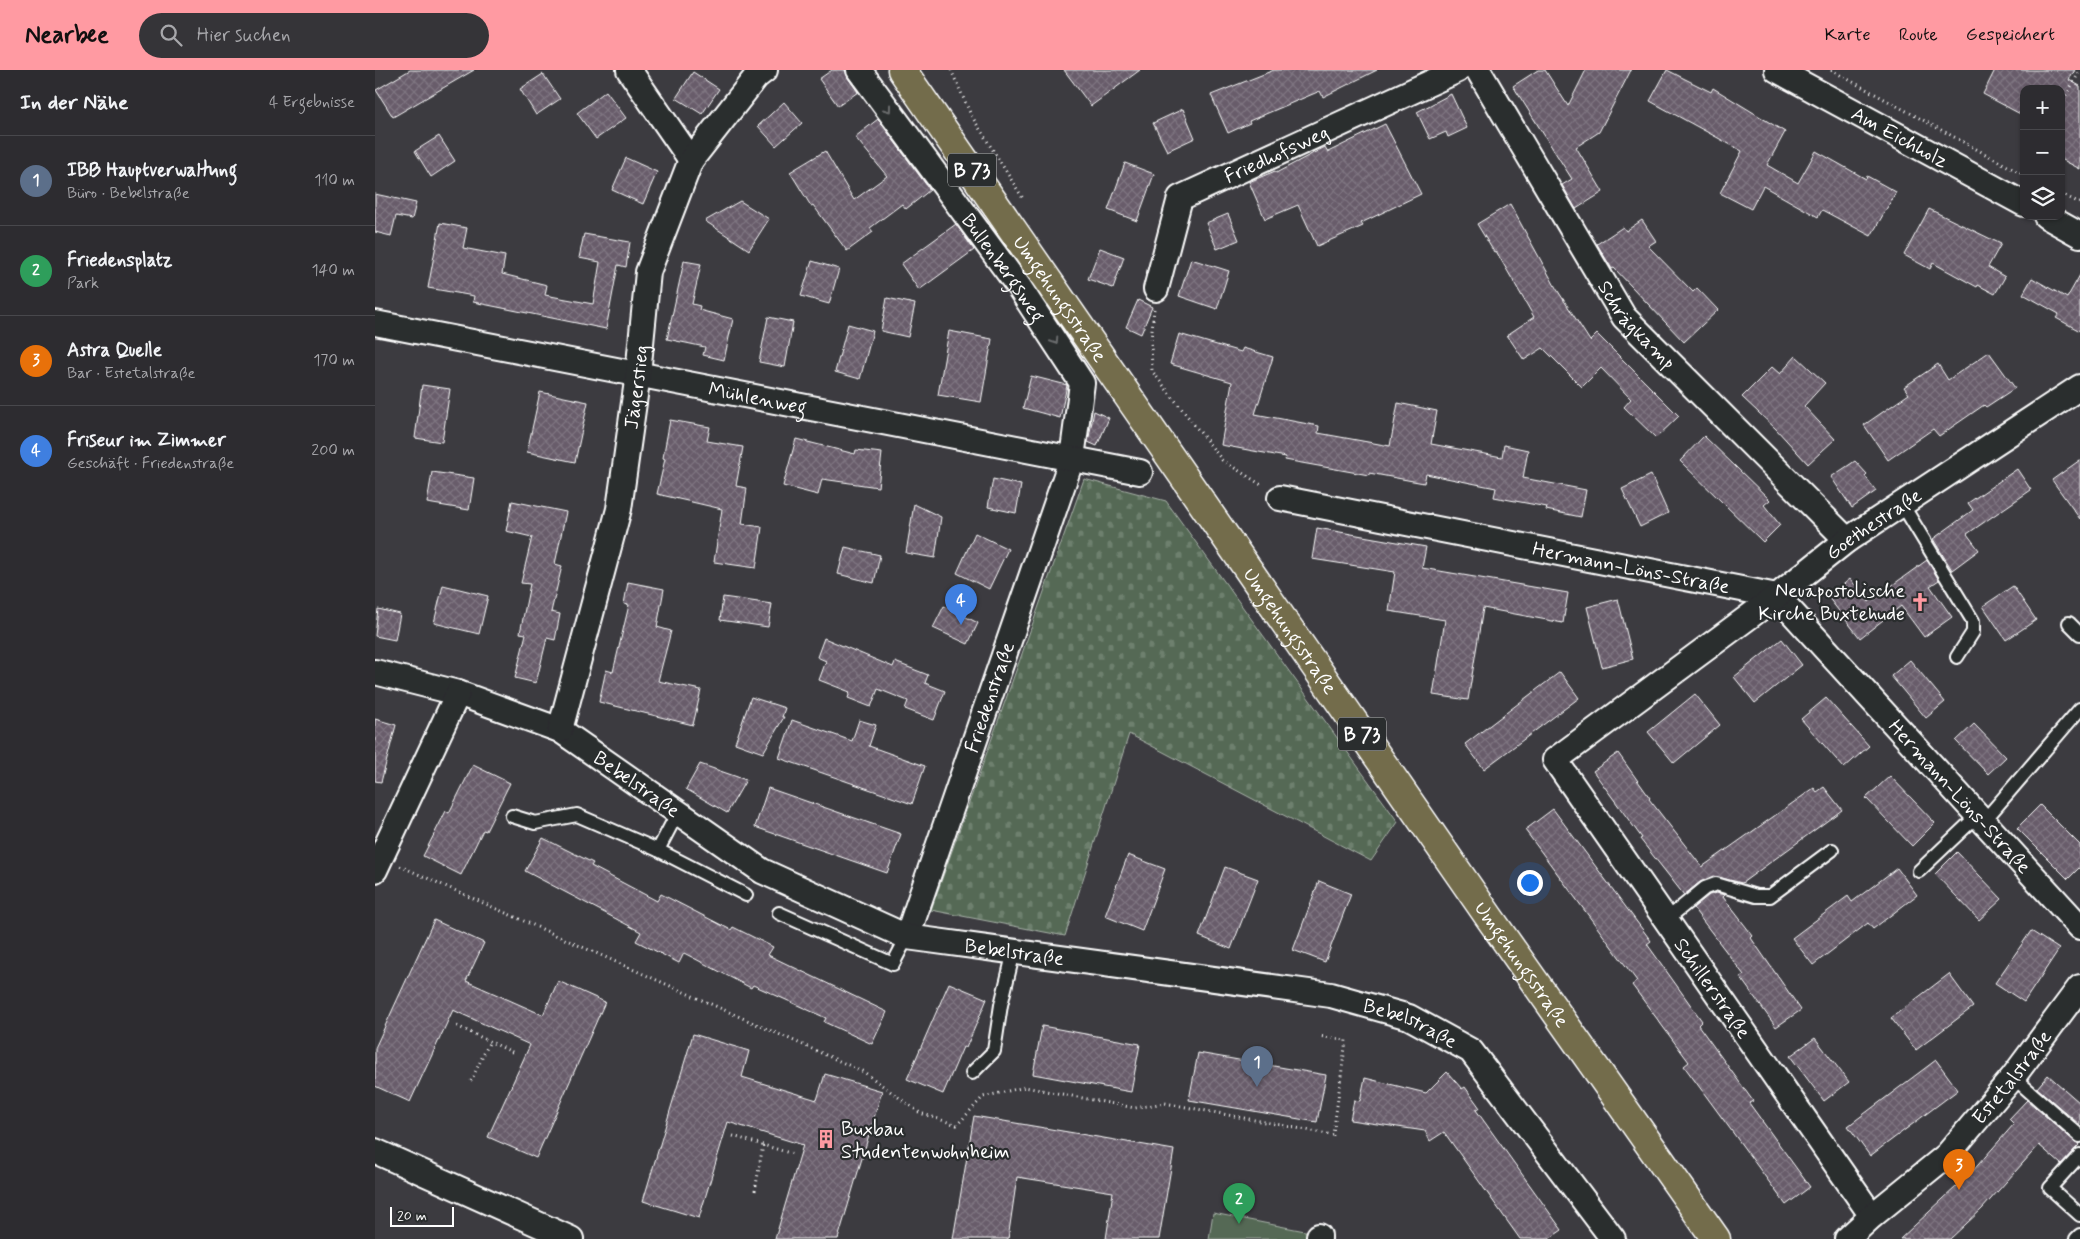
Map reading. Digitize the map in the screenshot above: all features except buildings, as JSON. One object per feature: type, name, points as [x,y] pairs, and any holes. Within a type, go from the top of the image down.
[{"type":"main road","name":"Umgehungsstraße","points":[[902,70],[1489,917],[1716,1239]]},
{"type":"main road","points":[[921,70],[933,114]]},
{"type":"street","points":[[629,70],[691,160]]},
{"type":"street","name":"Jägerstieg","points":[[560,730],[619,509],[638,374],[648,272],[691,160],[756,77],[765,70]]},
{"type":"street","name":"Bullenbergsweg","points":[[859,70],[1019,287],[1082,383],[1072,458]]},
{"type":"street","name":"Friedhofsweg","points":[[1157,289],[1180,198],[1458,70]]},
{"type":"street","name":"Schrägkamp","points":[[1478,70],[1624,317],[1847,540]]},
{"type":"street","name":"Am Eichholz","points":[[1777,70],[1809,78],[2020,202]]},
{"type":"street","points":[[2053,220],[2080,235]]},
{"type":"street","name":"Mühlenweg","points":[[375,323],[1141,472]]},
{"type":"street","name":"Goethestraße","points":[[1555,760],[1777,596],[1847,540],[2080,387]]},
{"type":"street","name":"Friedenstraße","points":[[907,937],[1072,458]]},
{"type":"street","name":"Hermann-Löns-Straße","points":[[1279,498],[1777,596],[2080,927]]},
{"type":"street","name":"Bebelstraße","points":[[375,672],[458,693],[560,730],[762,871],[907,937],[1331,995],[1409,1017],[1471,1051],[1613,1239]]},
{"type":"street","points":[[378,864],[458,693]]},
{"type":"street","name":"Schillerstraße","points":[[1555,760],[1871,1216]]},
{"type":"street","name":"Estetalstraße","points":[[1847,1239],[1871,1216],[1947,1155],[2013,1077],[2080,987]]},
{"type":"street","points":[[375,1150],[571,1239]]},
{"type":"lane","points":[[1902,504],[1973,620],[1973,632],[1957,657]]},
{"type":"lane","points":[[2069,623],[2080,634]]},
{"type":"lane","points":[[1919,871],[1980,818],[2080,709]]},
{"type":"lane","points":[[657,850],[678,812]]},
{"type":"lane","points":[[512,816],[535,823],[577,815],[657,850],[746,895]]},
{"type":"lane","points":[[1666,920],[1705,888],[1717,884],[1756,896],[1770,896],[1832,850]]},
{"type":"lane","points":[[779,913],[893,964],[907,937]]},
{"type":"lane","points":[[971,1073],[995,1051],[1001,1005],[1013,952]]},
{"type":"lane","points":[[2013,1077],[2080,1136]]},
{"type":"lane","points":[[2080,1155],[2050,1188],[2080,1214]]},
{"type":"lane","points":[[2076,1239],[2080,1235]]},
{"type":"path","points":[[1831,70],[2020,172]]},
{"type":"path","points":[[2065,97],[2080,70]]},
{"type":"path","points":[[2065,196],[2080,203]]},
{"type":"path","points":[[1157,289],[1151,340],[1152,371],[1222,460],[1279,498]]},
{"type":"path","points":[[378,864],[864,1072],[920,1113],[957,1125],[983,1097],[1025,1087],[1135,1108],[1165,1103],[1333,1135],[1346,1040],[1318,1036]]},
{"type":"path","points":[[457,1026],[514,1052]]},
{"type":"path","points":[[471,1081],[490,1041]]},
{"type":"path","points":[[733,1136],[793,1154]]},
{"type":"path","points":[[755,1190],[763,1146]]},
{"type":"green space","points":[[1084,479],[1166,501],[1398,822],[1371,861],[1129,734],[1065,936],[931,910]]},
{"type":"green space","points":[[1213,1213],[1310,1232],[1309,1239],[1209,1239]]},
{"type":"place","name":"Neuapostolische Kirche Buxtehude","points":[[1920,602]]},
{"type":"place","name":"Friseur im Zimmer","points":[[961,625]]},
{"type":"place","name":"IBB Hauptverwaltung","points":[[1257,1087]]},
{"type":"place","name":"Buxbau Studentenwohnheim","points":[[826,1139]]},
{"type":"place","name":"Astra Quelle","points":[[1959,1190]]},
{"type":"place","name":"Friedensplatz","points":[[1239,1224]]}]
